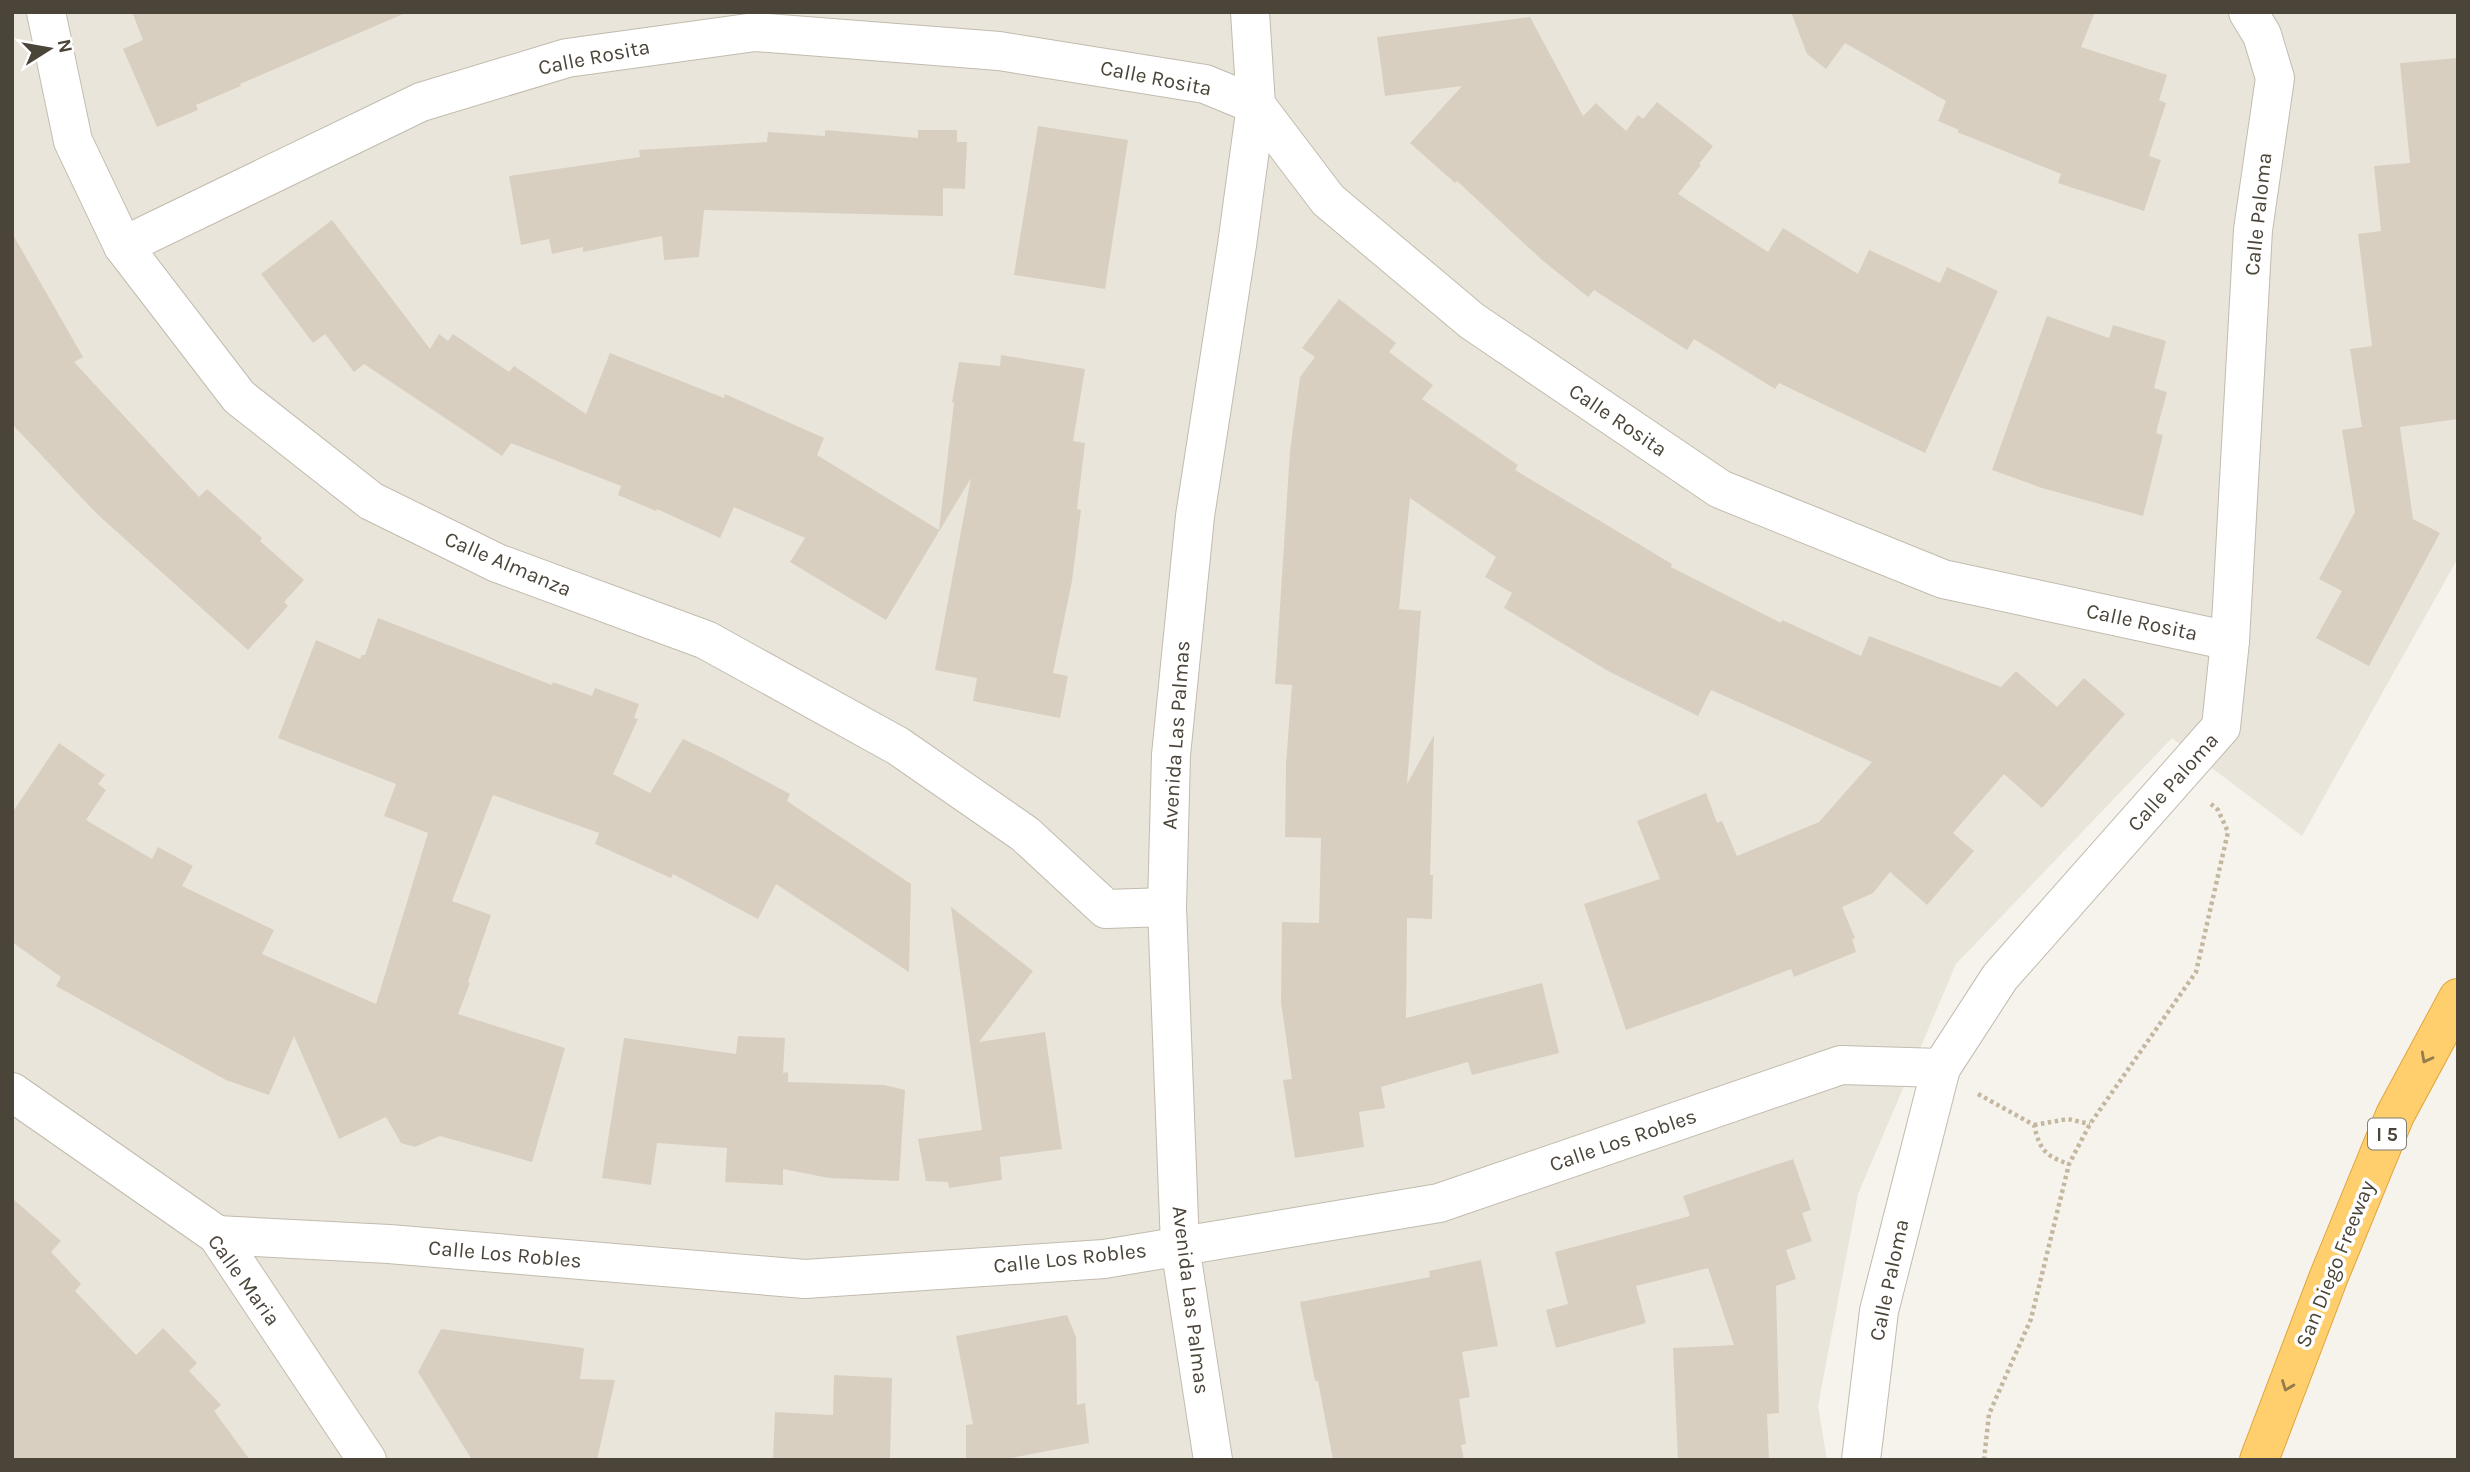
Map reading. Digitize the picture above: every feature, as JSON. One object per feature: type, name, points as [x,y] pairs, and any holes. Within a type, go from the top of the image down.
[{"type":"highway","name":"San Diego Freeway","points":[[2259,1460],[2329,1276],[2395,1115],[2458,998]]},
{"type":"street","name":"Calle Almanza","points":[[46,12],[73,142],[123,246],[239,397],[371,501],[497,564],[706,640],[898,746],[1026,834],[1106,909],[1167,907]]},
{"type":"street","name":"Avenida Las Palmas","points":[[1213,1460],[1180,1246],[1167,907],[1171,755],[1195,516],[1256,105],[1250,12]]},
{"type":"street","name":"Calle Paloma","points":[[1861,1460],[1879,1311],[1941,1068],[2000,976],[2221,727],[2230,641],[2253,230],[2275,78],[2255,24]]},
{"type":"street","name":"Calle Rosita","points":[[123,246],[421,102],[567,58],[755,32],[999,51],[1205,84],[1256,105],[1328,200],[1472,321],[1720,489],[1943,579],[2230,641]]},
{"type":"street","name":"Calle Los Robles","points":[[217,1235],[389,1244],[805,1279],[1104,1259],[1439,1203],[1841,1065],[1941,1068]]},
{"type":"street","name":"Calle Maria","points":[[12,1092],[217,1235],[367,1460]]},
{"type":"path","points":[[1984,1460],[1989,1414],[2031,1319],[2069,1164],[2091,1124],[2196,972],[2228,832],[2218,810],[2180,773]]},
{"type":"path","points":[[1941,1068],[1988,1102],[2034,1125],[2068,1119],[2091,1124]]},
{"type":"path","points":[[2034,1125],[2038,1142],[2051,1158],[2069,1164]]},
{"type":"shaded area","points":[[12,12],[2458,12],[2458,558],[2302,836],[2172,738],[1956,964],[1858,1194],[1818,1406],[1827,1460],[12,1460]]},
{"type":"building","points":[[132,12],[408,12],[240,84],[241,86],[196,105],[198,110],[157,127],[123,49],[143,40]]},
{"type":"building","points":[[1791,12],[2095,12],[2081,47],[2167,75],[2159,100],[2166,103],[2149,156],[2161,160],[2144,211],[2058,183],[2061,174],[1957,132],[1959,130],[1938,121],[1946,101],[1845,43],[1826,69],[1807,54]]},
{"type":"building","points":[[1530,17],[1583,116],[1596,103],[1626,131],[1638,115],[1643,119],[1657,102],[1713,146],[1678,194],[1768,252],[1783,228],[1858,274],[1869,250],[1940,283],[1947,267],[1998,291],[1925,453],[1779,383],[1775,389],[1694,339],[1687,350],[1594,290],[1588,297],[1542,260],[1457,181],[1455,183],[1410,143],[1462,86],[1385,96],[1377,37]]},
{"type":"building","points":[[2458,58],[2458,419],[2400,427],[2413,519],[2440,533],[2369,666],[2316,638],[2342,591],[2319,579],[2355,512],[2342,430],[2362,427],[2350,349],[2372,346],[2358,234],[2381,231],[2374,166],[2410,163],[2400,63]]},
{"type":"building","points":[[1038,126],[1128,140],[1105,289],[1014,275]]},
{"type":"building","points":[[825,130],[918,138],[918,130],[957,130],[957,142],[967,142],[965,189],[943,188],[943,216],[704,210],[699,257],[664,260],[662,236],[583,252],[583,247],[552,254],[549,239],[521,245],[509,176],[640,157],[639,150],[767,142],[768,132],[825,136]]},
{"type":"building","points":[[332,220],[430,349],[439,334],[448,341],[453,334],[509,372],[514,366],[586,414],[610,353],[724,398],[725,394],[824,438],[817,455],[939,530],[952,402],[959,362],[1000,366],[1001,355],[1085,369],[1073,441],[1085,443],[1077,509],[1081,510],[1072,581],[1053,673],[1068,676],[1060,718],[973,701],[977,678],[935,670],[971,478],[886,620],[790,562],[805,538],[734,507],[720,538],[657,509],[656,511],[618,495],[621,486],[511,443],[502,456],[364,364],[354,372],[325,334],[313,343],[261,274]]},
{"type":"building","points":[[12,233],[83,357],[74,362],[199,497],[207,489],[304,580],[284,602],[288,606],[248,650],[96,513],[12,424]]},
{"type":"building","points":[[1339,299],[1396,343],[1389,352],[1433,385],[1422,399],[1518,465],[1515,470],[1672,564],[1671,567],[1781,623],[1782,620],[1861,656],[1869,636],[2001,687],[2016,671],[2057,707],[2084,678],[2125,714],[2042,808],[2004,774],[1953,833],[1974,851],[1927,905],[1890,872],[1873,893],[1842,907],[1855,938],[1852,939],[1856,952],[1794,977],[1791,969],[1626,1030],[1584,904],[1660,879],[1637,821],[1706,793],[1717,823],[1722,821],[1737,856],[1819,822],[1872,762],[1711,690],[1698,716],[1608,671],[1504,608],[1512,593],[1485,577],[1496,557],[1410,498],[1399,609],[1421,611],[1407,784],[1434,735],[1430,875],[1433,875],[1432,919],[1407,918],[1406,1018],[1542,983],[1559,1053],[1472,1075],[1468,1062],[1381,1087],[1385,1108],[1359,1112],[1364,1147],[1295,1158],[1283,1080],[1292,1079],[1281,1002],[1282,922],[1319,923],[1321,838],[1285,837],[1286,764],[1292,685],[1275,684],[1290,451],[1300,377],[1315,357],[1302,348]]},
{"type":"building","points":[[2047,316],[2109,338],[2113,325],[2166,341],[2154,388],[2167,392],[2156,433],[2163,435],[2143,516],[2042,488],[1992,470]]},
{"type":"building","points":[[378,618],[552,685],[553,682],[592,696],[595,688],[639,704],[634,718],[638,719],[613,774],[650,793],[683,739],[790,794],[787,801],[911,884],[909,972],[776,884],[758,919],[673,874],[671,878],[595,844],[599,833],[493,795],[452,901],[491,915],[458,1014],[565,1048],[532,1162],[440,1136],[415,1147],[401,1143],[386,1117],[339,1139],[294,1036],[269,1095],[226,1080],[56,986],[61,977],[12,942],[12,813],[59,743],[105,775],[98,784],[106,790],[86,820],[152,859],[158,847],[193,866],[182,886],[274,930],[262,954],[376,1004],[428,833],[384,816],[396,784],[278,738],[316,640],[360,659],[365,655]]},
{"type":"building","points":[[951,907],[1033,971],[979,1042],[1045,1032],[1062,1149],[1000,1157],[1002,1180],[949,1188],[948,1182],[926,1181],[918,1139],[982,1130]]},
{"type":"building","points":[[738,1036],[785,1038],[783,1073],[788,1072],[788,1082],[884,1085],[905,1090],[899,1181],[829,1178],[783,1169],[783,1185],[725,1182],[727,1148],[657,1143],[651,1185],[602,1178],[624,1038],[736,1054]]},
{"type":"building","points":[[1793,1159],[1811,1210],[1802,1213],[1812,1241],[1786,1250],[1796,1279],[1776,1286],[1779,1413],[1767,1414],[1769,1460],[1678,1460],[1673,1348],[1734,1345],[1708,1268],[1636,1286],[1646,1323],[1556,1348],[1546,1310],[1568,1304],[1555,1252],[1690,1216],[1683,1196]]},
{"type":"building","points":[[12,1198],[61,1241],[51,1252],[81,1284],[75,1291],[136,1355],[163,1328],[197,1363],[189,1371],[221,1405],[214,1411],[250,1460],[12,1460]]},
{"type":"building","points":[[1481,1260],[1498,1346],[1462,1352],[1470,1397],[1459,1399],[1466,1444],[1461,1445],[1464,1460],[1333,1460],[1300,1302],[1430,1277],[1429,1271]]},
{"type":"building","points":[[1067,1315],[1076,1337],[1077,1405],[1085,1403],[1089,1443],[1001,1460],[966,1460],[966,1425],[973,1424],[956,1336]]},
{"type":"building","points":[[441,1329],[584,1348],[580,1379],[615,1380],[597,1460],[472,1460],[418,1372]]},
{"type":"building","points":[[834,1375],[892,1378],[890,1460],[773,1460],[775,1412],[833,1415]]}]
